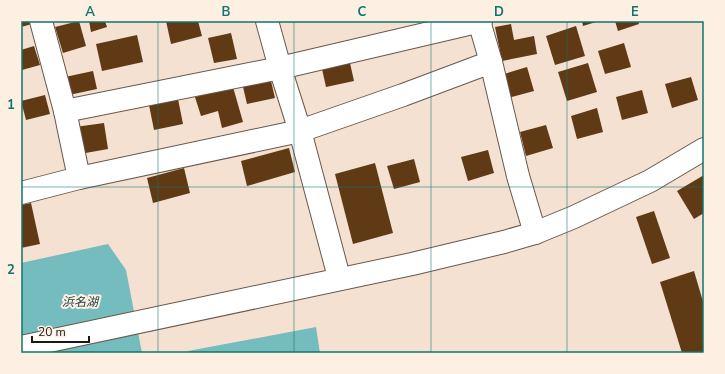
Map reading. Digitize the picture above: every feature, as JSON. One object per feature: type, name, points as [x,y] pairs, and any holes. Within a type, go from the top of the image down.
[{"type":"street","points":[[42,21],[65,112],[79,178]]},
{"type":"street","points":[[267,21],[300,131],[339,279]]},
{"type":"street","points":[[65,112],[280,68],[480,21],[518,176],[535,232]]},
{"type":"street","points":[[21,193],[79,178],[300,131],[404,95],[491,62]]},
{"type":"street","points":[[21,347],[412,264],[504,242],[574,218],[650,181],[704,149]]},
{"type":"water","name":"浜名湖","points":[[108,244],[126,270],[142,353],[21,353],[21,263]]},
{"type":"water","points":[[316,327],[320,353],[188,353],[188,351]]},
{"type":"building","points":[[21,21],[31,21],[32,24],[21,27]]},
{"type":"building","points":[[79,21],[86,46],[63,53],[55,27]]},
{"type":"building","points":[[89,21],[105,21],[107,27],[91,32]]},
{"type":"building","points":[[166,21],[198,21],[202,36],[171,44]]},
{"type":"building","points":[[582,21],[599,21],[583,26]]},
{"type":"building","points":[[615,21],[638,21],[639,24],[618,31]]},
{"type":"building","points":[[511,24],[514,40],[534,36],[537,54],[502,61],[495,27]]},
{"type":"building","points":[[576,26],[585,56],[555,65],[546,36]]},
{"type":"building","points":[[231,33],[237,59],[214,63],[208,38]]},
{"type":"building","points":[[137,35],[143,62],[102,71],[96,44]]},
{"type":"building","points":[[624,43],[631,67],[605,74],[598,51]]},
{"type":"building","points":[[34,46],[40,65],[22,70],[21,50]]},
{"type":"building","points":[[350,63],[354,81],[326,87],[322,69]]},
{"type":"building","points":[[588,63],[597,92],[567,101],[558,72]]},
{"type":"building","points":[[527,67],[534,91],[508,98],[501,75]]},
{"type":"building","points":[[93,71],[97,89],[69,95],[65,77]]},
{"type":"building","points":[[691,77],[698,100],[672,108],[665,84]]},
{"type":"building","points":[[271,81],[275,98],[247,104],[243,87]]},
{"type":"building","points":[[233,87],[243,122],[222,128],[218,111],[201,116],[195,97]]},
{"type":"building","points":[[642,90],[648,113],[622,120],[616,97]]},
{"type":"building","points":[[45,95],[50,114],[26,120],[21,101]]},
{"type":"building","points":[[178,99],[183,124],[154,130],[149,105]]},
{"type":"building","points":[[597,108],[603,132],[577,139],[571,116]]},
{"type":"building","points":[[104,123],[108,149],[80,154],[75,127]]},
{"type":"building","points":[[546,125],[553,148],[526,156],[520,132]]},
{"type":"building","points":[[289,148],[295,172],[247,186],[241,161]]},
{"type":"building","points":[[488,150],[494,173],[468,181],[461,157]]},
{"type":"building","points":[[414,159],[420,182],[394,189],[387,166]]},
{"type":"building","points":[[375,163],[393,233],[353,244],[335,174]]},
{"type":"building","points":[[184,168],[190,193],[153,203],[147,178]]},
{"type":"building","points":[[704,175],[704,213],[694,219],[677,191]]},
{"type":"building","points":[[31,203],[40,244],[21,248],[21,205]]},
{"type":"building","points":[[654,211],[670,258],[652,264],[636,217]]},
{"type":"building","points":[[694,271],[704,305],[704,353],[682,353],[660,282]]}]
